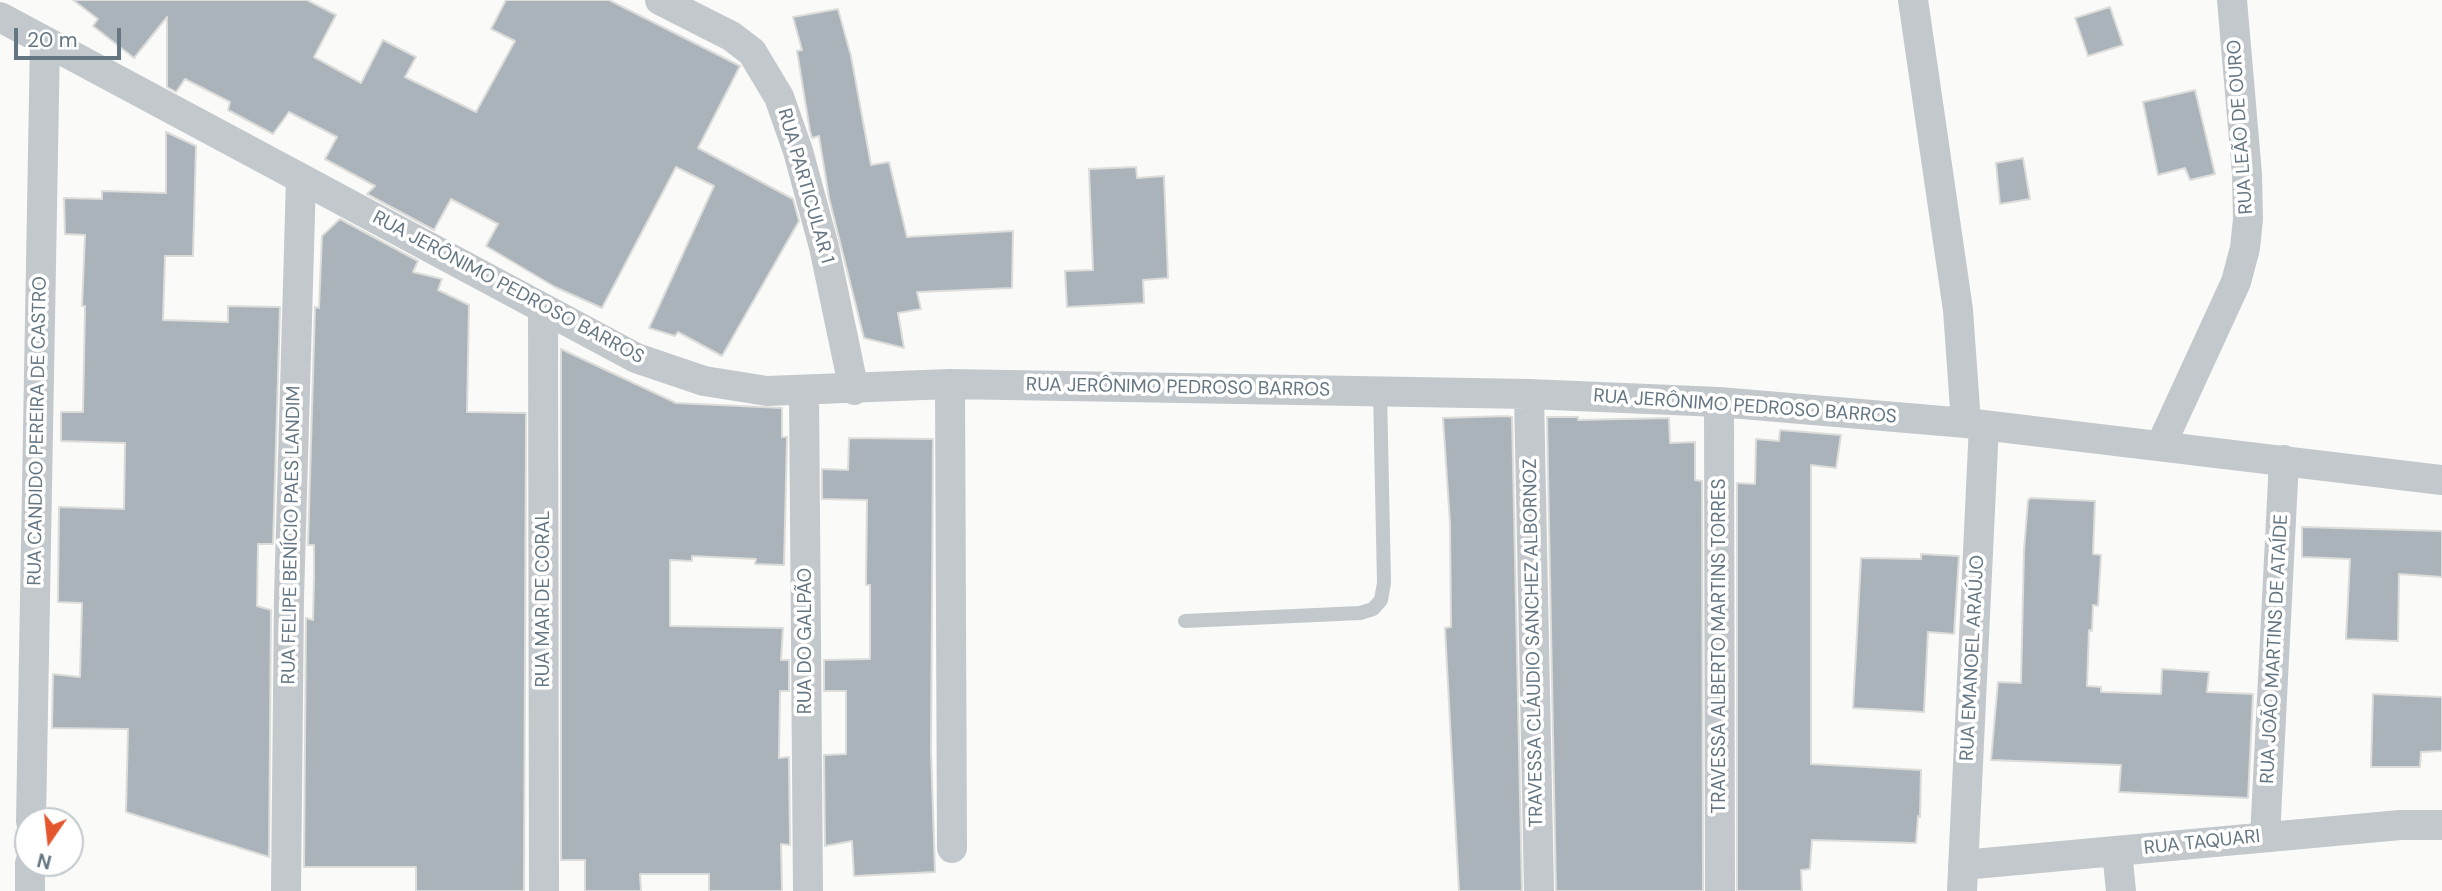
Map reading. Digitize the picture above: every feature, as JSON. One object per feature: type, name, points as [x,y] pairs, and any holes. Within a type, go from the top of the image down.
[{"type":"street","name":"RUA PARTICULAR 1","points":[[660,0],[731,36],[752,52],[779,97],[798,151],[824,247],[854,390]]},
{"type":"street","name":"RUA EMANOEL ARAÚJO","points":[[1913,0],[1975,424],[1962,878]]},
{"type":"street","name":"RUA LEÃO DE OURO","points":[[2161,445],[2236,282],[2245,248],[2247,174],[2232,0]]},
{"type":"street","name":"RUA JERÔNIMO PEDROSO BARROS","points":[[0,17],[636,358],[704,381],[767,391],[854,390],[950,384],[1529,394],[1719,402],[1975,424],[2442,480]]},
{"type":"street","name":"RUA CANDIDO PEREIRA DE CASTRO","points":[[31,807],[45,41]]},
{"type":"street","name":"RUA FELIPE BENÍCIO PAES LANDIM","points":[[286,891],[289,598],[301,179]]},
{"type":"street","name":"RUA MAR DE CORAL","points":[[543,308],[544,891]]},
{"type":"street","points":[[950,384],[953,848]]},
{"type":"street","name":"RUA DO GALPÃO","points":[[804,391],[808,891]]},
{"type":"street","name":"TRAVESSA CLÁUDIO SANCHEZ ALBORNOZ","points":[[1529,394],[1539,891]]},
{"type":"street","name":"TRAVESSA ALBERTO MARTINS TORRES","points":[[1719,402],[1720,891]]},
{"type":"street","name":"RUA JOÃO MARTINS DE ATAÍDE","points":[[2265,837],[2284,460]]},
{"type":"street","name":"RUA TAQUARI","points":[[1962,878],[2117,851],[2400,825],[2442,825]]},
{"type":"street","points":[[2117,851],[2121,891]]},
{"type":"lane","points":[[1185,621],[1360,613],[1373,609],[1381,600],[1384,583],[1380,391]]},
{"type":"building","points":[[73,0],[307,0],[336,15],[314,57],[361,83],[383,40],[416,57],[405,77],[476,112],[515,41],[491,29],[506,0],[609,0],[740,66],[698,148],[793,199],[799,221],[722,356],[678,332],[675,336],[649,328],[714,186],[676,167],[602,308],[555,287],[486,246],[498,224],[451,199],[434,230],[367,194],[375,186],[325,159],[337,137],[289,112],[273,134],[228,110],[230,102],[185,79],[176,92],[167,87],[167,17],[134,58],[93,26],[98,19]]},
{"type":"building","points":[[2110,7],[2123,45],[2088,56],[2075,18]]},
{"type":"building","points":[[838,9],[851,56],[871,165],[889,162],[907,237],[1013,231],[1012,288],[917,292],[921,309],[898,313],[904,348],[864,338],[829,198],[819,136],[812,138],[810,131],[797,51],[802,50],[793,17]]},
{"type":"building","points":[[2195,90],[2215,174],[2190,180],[2185,168],[2158,175],[2143,102]]},
{"type":"building","points":[[166,132],[196,146],[193,256],[165,256],[163,320],[228,322],[228,306],[280,307],[273,544],[258,544],[257,606],[271,610],[269,857],[126,812],[128,729],[52,728],[53,674],[80,677],[82,603],[58,602],[59,507],[124,509],[125,443],[61,441],[61,412],[83,412],[85,306],[82,306],[85,235],[65,234],[64,198],[102,199],[102,191],[166,193]]},
{"type":"building","points":[[2023,158],[2030,199],[2000,204],[1996,163]]},
{"type":"building","points":[[1136,167],[1137,178],[1164,176],[1168,278],[1143,280],[1144,303],[1067,307],[1065,271],[1093,270],[1089,169]]},
{"type":"building","points":[[340,219],[418,261],[413,272],[442,279],[438,290],[469,305],[467,412],[526,413],[524,891],[416,891],[416,867],[304,867],[306,618],[313,620],[314,578],[314,545],[308,545],[315,307],[319,308],[322,236]]},
{"type":"building","points":[[561,349],[676,403],[782,408],[782,437],[787,437],[784,565],[755,564],[756,559],[692,556],[692,561],[670,560],[670,626],[783,628],[781,660],[789,660],[789,691],[780,691],[779,758],[789,757],[790,845],[781,844],[782,891],[709,891],[709,874],[640,874],[641,891],[585,891],[585,860],[561,860]]},
{"type":"building","points":[[1512,417],[1522,891],[1459,891],[1445,628],[1451,627],[1450,523],[1443,418]]},
{"type":"building","points":[[1547,417],[1578,417],[1578,420],[1669,418],[1670,443],[1695,442],[1695,480],[1702,481],[1703,891],[1556,891]]},
{"type":"building","points":[[1780,430],[1841,435],[1836,468],[1811,465],[1811,764],[1921,770],[1920,817],[1918,816],[1916,843],[1812,840],[1810,869],[1801,870],[1802,891],[1737,891],[1737,483],[1755,484],[1756,439],[1779,441]]},
{"type":"building","points":[[849,438],[933,439],[931,750],[935,872],[854,876],[852,841],[825,846],[824,755],[846,754],[846,691],[824,691],[824,660],[870,659],[870,585],[866,585],[867,500],[822,499],[822,469],[848,470]]},
{"type":"building","points":[[2028,500],[2095,501],[2093,554],[2101,555],[2098,606],[2093,605],[2092,631],[2089,630],[2087,686],[2101,687],[2101,692],[2161,694],[2162,669],[2209,672],[2207,692],[2253,694],[2248,798],[2119,792],[2121,765],[1991,760],[1998,682],[2021,683],[2024,550]]},
{"type":"building","points":[[2302,527],[2442,531],[2442,577],[2399,574],[2398,641],[2346,639],[2350,559],[2302,557]]},
{"type":"building","points":[[1921,554],[1959,556],[1954,634],[1928,632],[1924,712],[1853,708],[1861,558],[1921,559]]},
{"type":"building","points":[[2373,694],[2442,697],[2442,751],[2421,752],[2420,767],[2371,767]]}]
